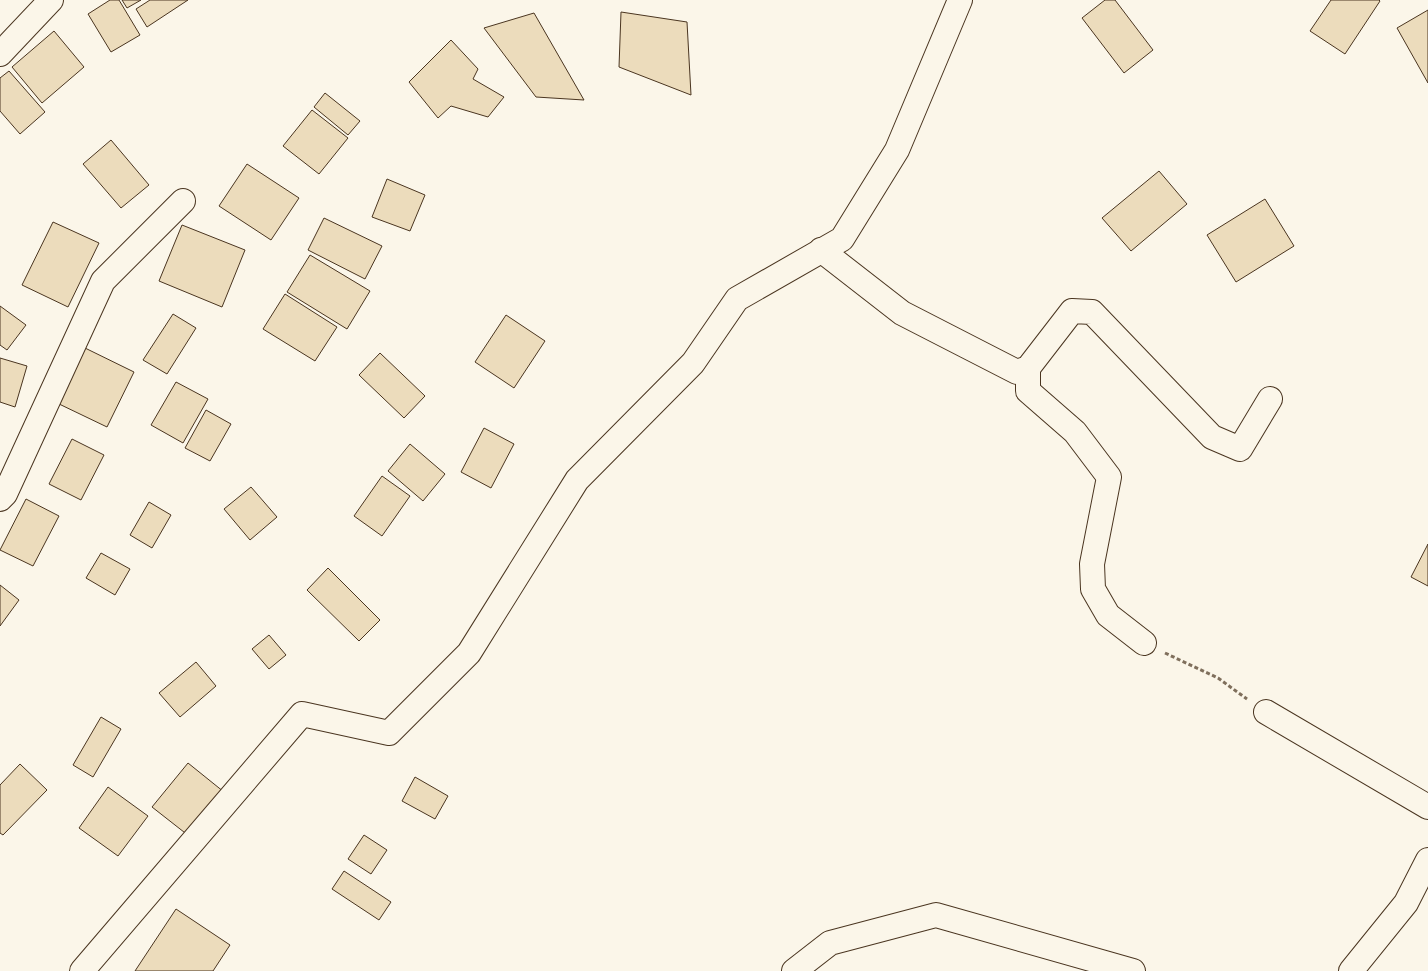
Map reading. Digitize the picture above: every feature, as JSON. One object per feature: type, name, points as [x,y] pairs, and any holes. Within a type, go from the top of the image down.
[{"type":"street","points":[[0,54],[50,0]]},
{"type":"street","points":[[82,971],[302,714],[389,733],[469,652],[577,480],[693,363],[737,300],[842,239],[897,150],[960,0]]},
{"type":"street","points":[[0,500],[5,494],[103,281],[183,201]]},
{"type":"street","points":[[821,250],[902,313],[1017,372],[1028,368],[1072,311],[1092,312],[1212,437],[1240,449],[1270,398]]},
{"type":"street","points":[[1028,368],[1028,392],[1075,432],[1109,477],[1092,564],[1093,589],[1108,615],[1144,643]]},
{"type":"street","points":[[1266,712],[1428,807]]},
{"type":"street","points":[[1350,971],[1406,903],[1428,860]]},
{"type":"street","points":[[794,971],[830,943],[936,915],[1133,971]]},
{"type":"path","points":[[1144,643],[1218,678],[1266,712]]},
{"type":"building","points":[[110,0],[119,0],[140,35],[111,52],[88,14]]},
{"type":"building","points":[[122,0],[141,0],[127,8]]},
{"type":"building","points":[[150,0],[188,0],[147,27],[136,9]]},
{"type":"building","points":[[1105,0],[1115,0],[1153,50],[1124,73],[1082,18]]},
{"type":"building","points":[[1331,0],[1380,1],[1345,54],[1310,31]]},
{"type":"building","points":[[1428,10],[1428,83],[1397,28]]},
{"type":"building","points":[[621,12],[687,22],[691,95],[619,67]]},
{"type":"building","points":[[534,13],[584,100],[536,97],[484,28]]},
{"type":"building","points":[[54,31],[84,67],[42,103],[12,67]]},
{"type":"building","points":[[451,40],[478,69],[473,79],[504,97],[488,117],[451,106],[438,118],[409,82]]},
{"type":"building","points":[[9,71],[45,112],[20,134],[0,111],[0,78]]},
{"type":"building","points":[[325,93],[360,121],[348,135],[314,107]]},
{"type":"building","points":[[312,110],[348,138],[319,174],[283,146]]},
{"type":"building","points":[[111,140],[149,185],[121,208],[83,164]]},
{"type":"building","points":[[247,164],[299,198],[271,240],[219,206]]},
{"type":"building","points":[[1159,171],[1187,204],[1131,251],[1102,218]]},
{"type":"building","points":[[387,179],[425,195],[410,231],[372,217]]},
{"type":"building","points":[[1265,199],[1294,246],[1236,282],[1207,235]]},
{"type":"building","points":[[324,218],[382,246],[365,279],[308,250]]},
{"type":"building","points":[[53,222],[99,243],[68,307],[22,285]]},
{"type":"building","points":[[182,225],[245,250],[222,307],[159,281]]},
{"type":"building","points":[[310,255],[370,291],[347,329],[287,292]]},
{"type":"building","points":[[285,294],[337,327],[315,361],[263,329]]},
{"type":"building","points":[[0,306],[26,325],[7,350],[0,345]]},
{"type":"building","points":[[173,314],[196,328],[167,374],[143,360]]},
{"type":"building","points":[[506,315],[545,341],[514,388],[475,362]]},
{"type":"building","points":[[85,348],[134,372],[107,427],[57,403]]},
{"type":"building","points":[[380,353],[425,396],[404,418],[359,375]]},
{"type":"building","points":[[0,358],[27,366],[15,407],[0,402]]},
{"type":"building","points":[[176,382],[208,399],[183,443],[151,425]]},
{"type":"building","points":[[206,410],[231,424],[210,461],[185,448]]},
{"type":"building","points":[[484,428],[514,444],[491,488],[461,472]]},
{"type":"building","points":[[72,439],[104,455],[81,500],[49,484]]},
{"type":"building","points":[[410,444],[445,474],[423,501],[388,471]]},
{"type":"building","points":[[382,476],[410,496],[382,536],[354,516]]},
{"type":"building","points":[[251,487],[277,517],[250,540],[224,509]]},
{"type":"building","points":[[26,499],[59,516],[33,566],[0,550]]},
{"type":"building","points":[[149,502],[171,515],[152,548],[130,535]]},
{"type":"building","points":[[1428,544],[1428,586],[1411,577]]},
{"type":"building","points":[[101,553],[130,569],[115,595],[86,578]]},
{"type":"building","points":[[328,568],[380,620],[359,641],[307,590]]},
{"type":"building","points":[[0,585],[19,600],[0,626]]},
{"type":"building","points":[[269,635],[286,655],[269,669],[252,649]]},
{"type":"building","points":[[196,662],[216,686],[180,717],[159,693]]},
{"type":"building","points":[[101,717],[121,729],[93,777],[73,765]]},
{"type":"building","points":[[188,763],[224,792],[189,836],[152,807]]},
{"type":"building","points":[[20,764],[47,790],[3,835],[0,833],[0,785]]},
{"type":"building","points":[[415,777],[448,796],[435,819],[402,801]]},
{"type":"building","points":[[108,787],[148,816],[118,856],[79,828]]},
{"type":"building","points":[[364,835],[387,850],[371,874],[348,859]]},
{"type":"building","points":[[344,871],[391,902],[379,920],[332,889]]},
{"type":"building","points":[[176,909],[230,945],[213,971],[135,971]]}]
